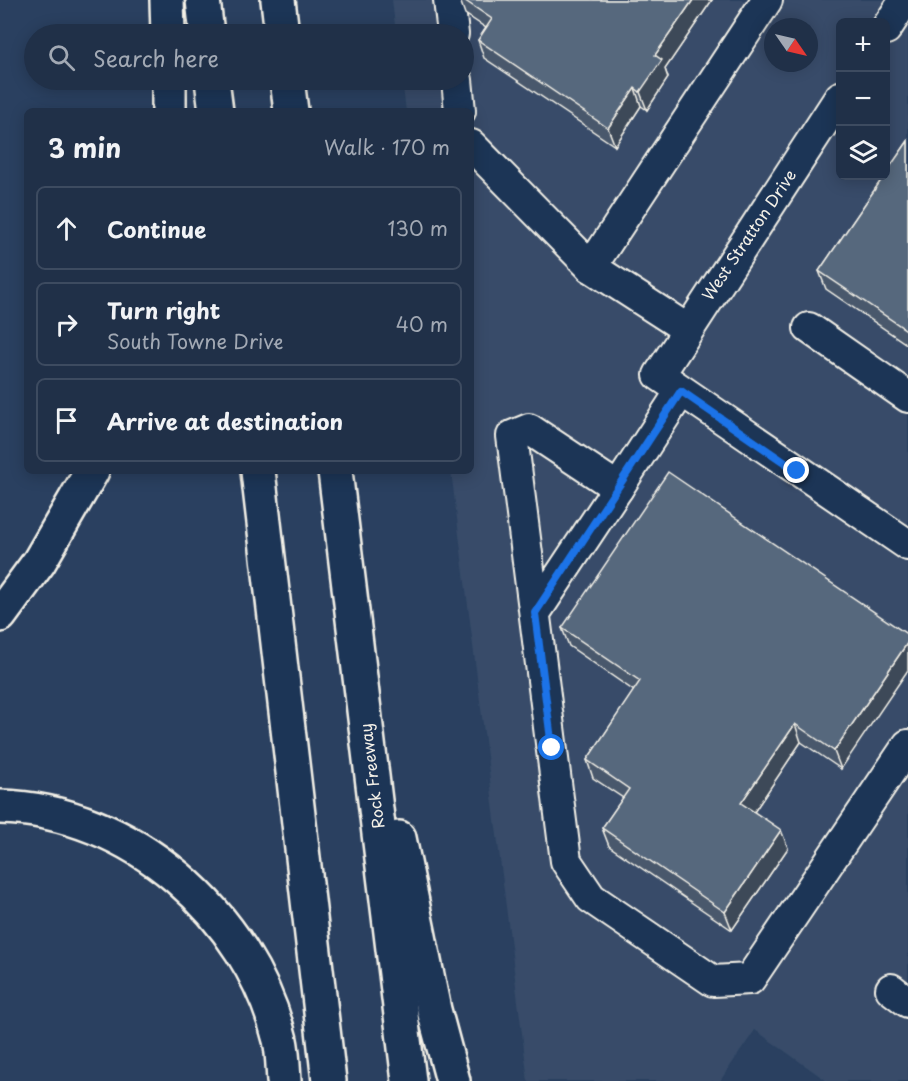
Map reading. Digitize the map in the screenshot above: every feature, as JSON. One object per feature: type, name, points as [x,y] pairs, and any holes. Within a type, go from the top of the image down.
[{"type":"highway","points":[[167,0],[168,24]]},
{"type":"highway","points":[[203,0],[206,24]]},
{"type":"highway","points":[[278,0],[281,24]]},
{"type":"highway","points":[[169,90],[169,108]]},
{"type":"highway","points":[[213,90],[216,108]]},
{"type":"highway","points":[[288,90],[291,108]]},
{"type":"highway","points":[[0,615],[39,562],[90,474]]},
{"type":"highway","points":[[258,474],[329,1081]]},
{"type":"highway","name":"Rock Freeway","points":[[335,474],[409,1081]]},
{"type":"highway","points":[[351,604],[434,1010],[453,1081]]},
{"type":"highway","points":[[0,807],[26,807],[98,826],[160,862],[214,912],[257,977],[280,1040],[284,1081]]},
{"type":"street","points":[[449,0],[452,24]]},
{"type":"street","points":[[591,267],[767,0]]},
{"type":"street","points":[[458,90],[460,108]]},
{"type":"street","name":"West Stratton Drive","points":[[535,613],[618,488],[670,383],[687,329],[836,103]]},
{"type":"street","points":[[474,148],[591,267],[687,329]]},
{"type":"street","points":[[809,328],[908,397]]},
{"type":"street","points":[[670,383],[908,545]]},
{"type":"street","points":[[618,488],[529,429],[512,436],[566,861],[591,898],[713,981],[750,979],[908,745]]},
{"type":"shaded area","points":[[392,0],[908,0],[908,1081],[827,1081],[755,1030],[720,1081],[528,1081],[451,474],[474,474],[474,108],[406,108],[403,90],[474,90],[474,24],[395,24]]},
{"type":"building","points":[[464,0],[693,0],[655,55],[662,60],[640,92],[635,88],[608,128],[478,40],[492,19]]},
{"type":"building","points":[[908,141],[908,331],[819,271],[881,180],[890,180],[890,167]]},
{"type":"building","points":[[668,472],[908,635],[908,642],[834,751],[795,724],[741,803],[781,830],[725,912],[602,828],[629,789],[587,760],[640,681],[562,628]]},
{"type":"route","points":[[552,748],[535,613],[681,391],[797,471]]}]
